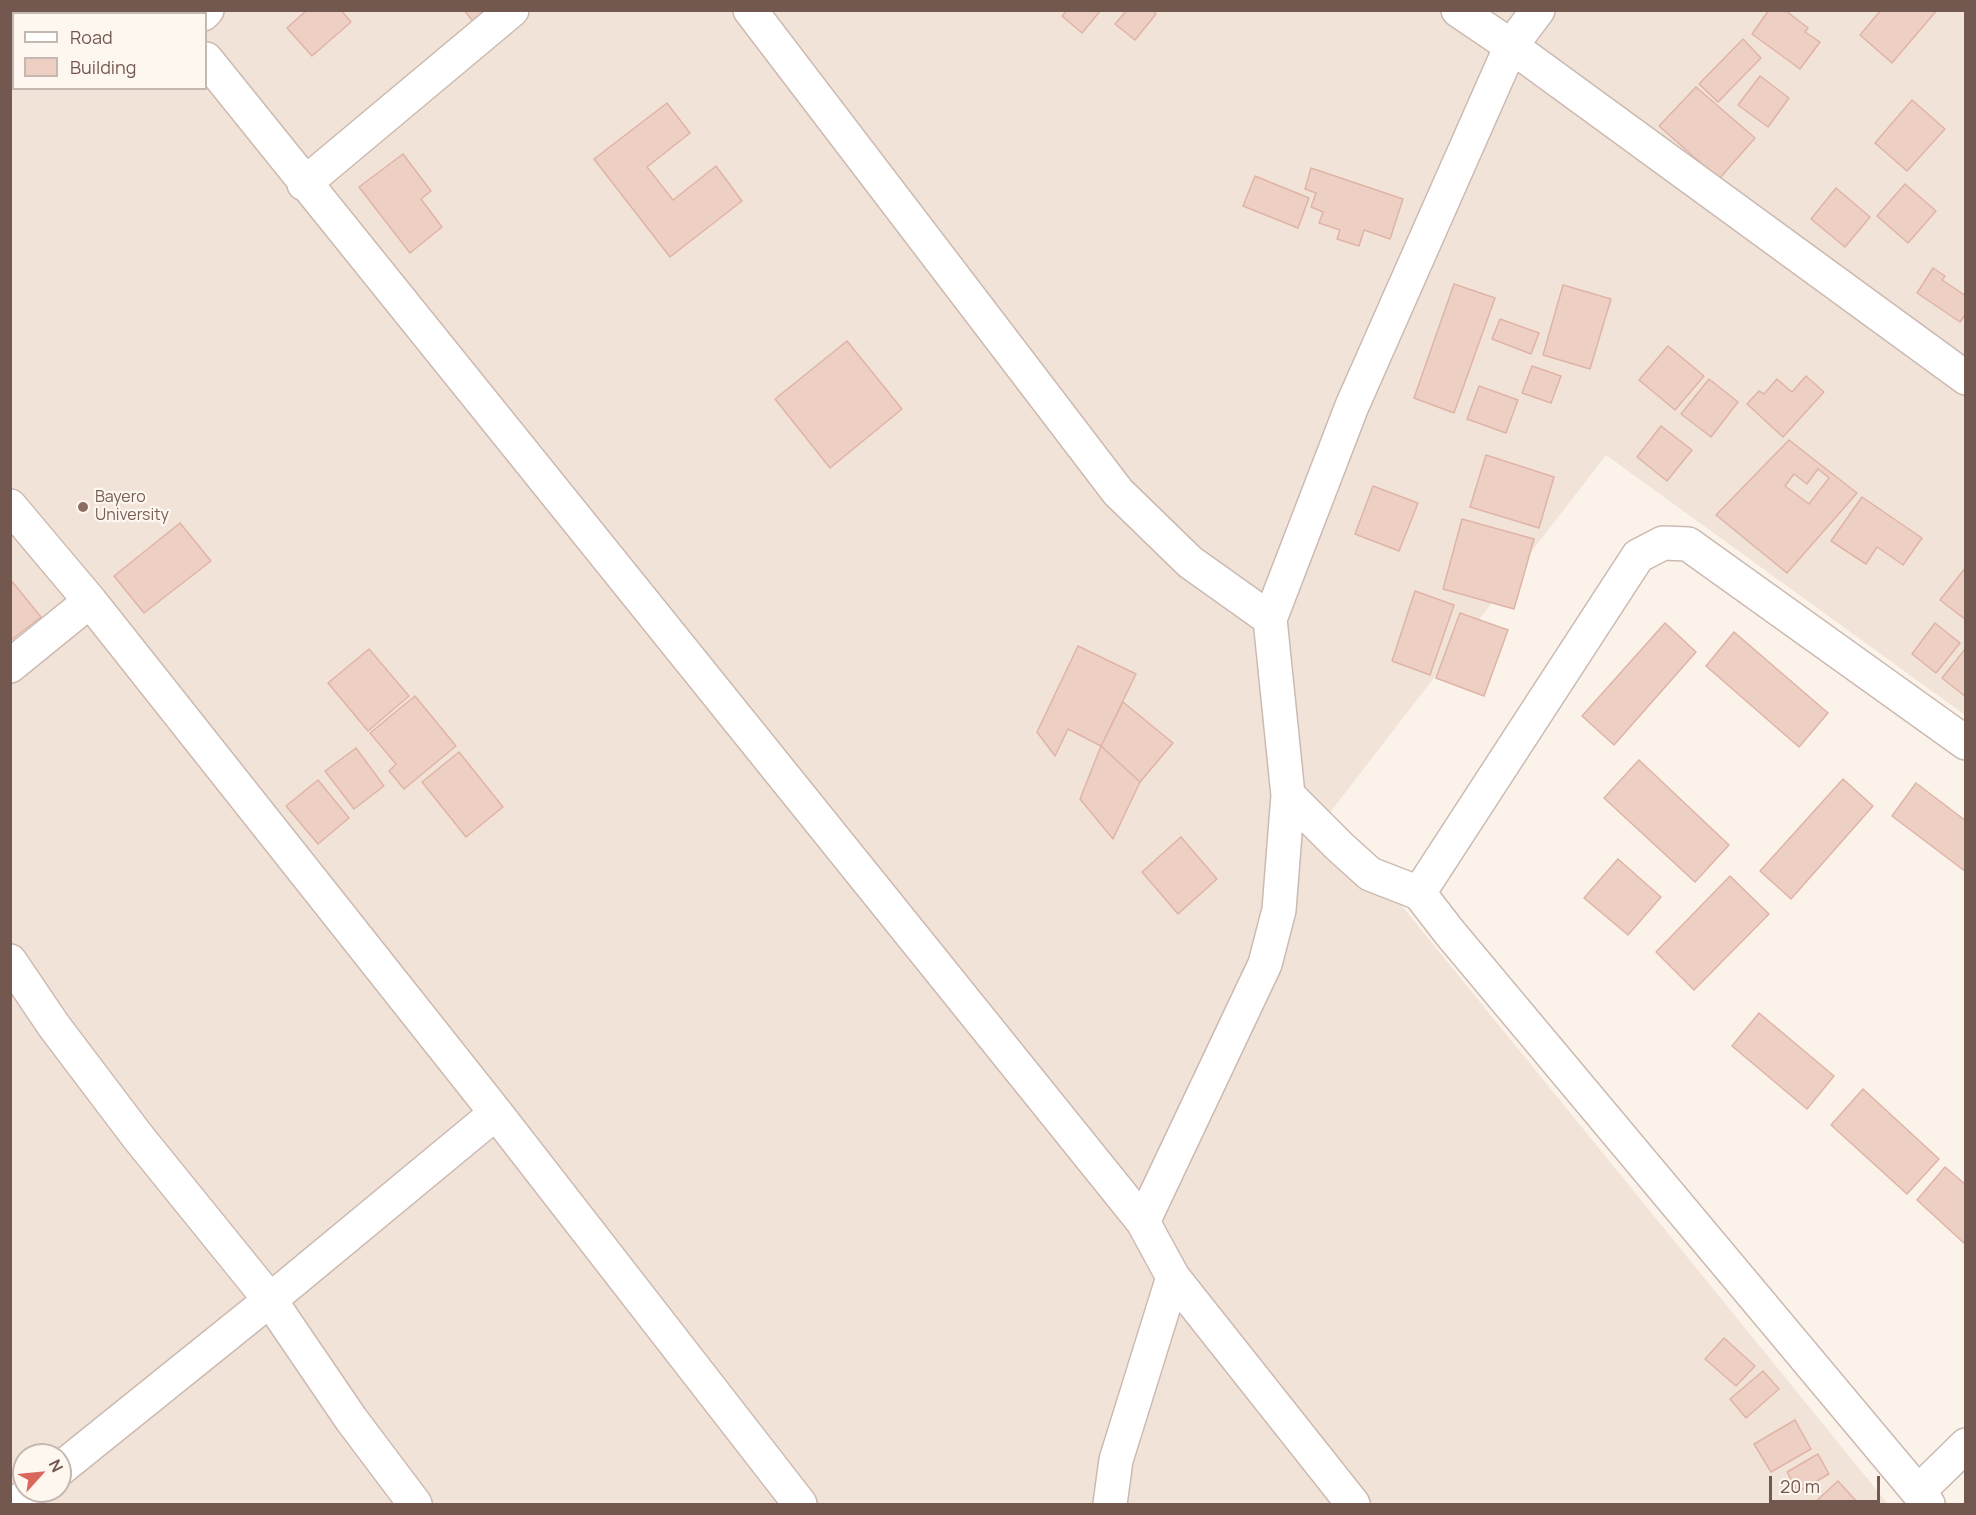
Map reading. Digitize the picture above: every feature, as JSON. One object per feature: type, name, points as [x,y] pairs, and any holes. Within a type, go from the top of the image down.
[{"type":"street","points":[[304,184],[512,10]]},
{"type":"street","points":[[750,10],[1118,492],[1190,562],[1270,619]]},
{"type":"street","points":[[1458,10],[1511,46],[1965,378]]},
{"type":"street","points":[[1143,1222],[1265,964],[1279,910],[1288,795],[1270,619],[1352,406],[1511,46],[1538,10]]},
{"type":"street","points":[[207,60],[304,184],[1143,1222],[1173,1277],[1353,1504]]},
{"type":"street","points":[[10,506],[90,601],[496,1113],[800,1504]]},
{"type":"street","points":[[1419,893],[1638,556],[1663,543],[1688,544],[1965,743]]},
{"type":"street","points":[[10,666],[90,601]]},
{"type":"street","points":[[1288,795],[1370,874],[1419,893],[1923,1498],[1965,1445]]},
{"type":"street","points":[[10,960],[54,1026],[138,1137],[270,1300],[351,1419],[415,1504]]},
{"type":"street","points":[[72,1459],[270,1300],[496,1113]]},
{"type":"street","points":[[1110,1504],[1116,1460],[1173,1277]]},
{"type":"shaded area","points":[[10,11],[1965,11],[1965,715],[1606,455],[1328,815],[1888,1504],[11,1504]]},
{"type":"building","points":[[307,10],[341,10],[351,22],[312,56],[287,28]]},
{"type":"building","points":[[464,10],[510,10],[482,33]]},
{"type":"building","points":[[1067,10],[1101,10],[1082,33],[1062,16]]},
{"type":"building","points":[[1127,10],[1152,10],[1156,14],[1135,40],[1115,24]]},
{"type":"building","points":[[1769,10],[1785,10],[1808,28],[1805,32],[1820,42],[1800,69],[1752,34]]},
{"type":"building","points":[[1881,10],[1937,10],[1892,63],[1860,35]]},
{"type":"building","points":[[1743,39],[1761,58],[1718,102],[1699,84]]},
{"type":"building","points":[[1760,76],[1789,98],[1768,127],[1738,105]]},
{"type":"building","points":[[1696,87],[1755,138],[1719,179],[1659,126]]},
{"type":"building","points":[[1912,100],[1945,129],[1907,171],[1875,143]]},
{"type":"building","points":[[667,103],[690,133],[647,167],[673,200],[716,166],[742,201],[670,257],[594,159]]},
{"type":"building","points":[[403,154],[431,191],[421,199],[442,227],[410,253],[359,187]]},
{"type":"building","points":[[1311,168],[1403,199],[1390,239],[1364,230],[1359,246],[1337,239],[1340,230],[1319,223],[1323,212],[1311,207],[1316,193],[1305,189]]},
{"type":"building","points":[[1255,176],[1309,198],[1298,228],[1243,206]]},
{"type":"building","points":[[1905,184],[1936,211],[1908,243],[1877,216]]},
{"type":"building","points":[[1836,188],[1870,217],[1845,247],[1811,219]]},
{"type":"building","points":[[1933,268],[1945,276],[1942,280],[1966,296],[1966,313],[1960,322],[1917,293]]},
{"type":"building","points":[[1454,284],[1495,298],[1454,413],[1414,398]]},
{"type":"building","points":[[1563,285],[1611,299],[1590,369],[1543,355]]},
{"type":"building","points":[[1500,319],[1539,333],[1531,354],[1492,339]]},
{"type":"building","points":[[847,341],[902,409],[830,468],[775,399]]},
{"type":"building","points":[[1668,346],[1704,376],[1675,410],[1639,380]]},
{"type":"building","points":[[1532,366],[1561,376],[1551,403],[1522,393]]},
{"type":"building","points":[[1806,376],[1824,392],[1783,437],[1747,404],[1759,391],[1764,394],[1777,379],[1792,392]]},
{"type":"building","points":[[1709,379],[1738,402],[1711,437],[1681,414]]},
{"type":"building","points":[[1479,386],[1518,400],[1506,433],[1467,419]]},
{"type":"building","points":[[1661,426],[1692,450],[1667,481],[1637,457]]},
{"type":"building","points":[[1789,440],[1857,493],[1787,573],[1716,515]],"holes":[[[1818,469],[1829,478],[1809,504],[1785,486],[1794,474],[1807,484]]]},
{"type":"building","points":[[1486,455],[1554,477],[1539,528],[1470,507]]},
{"type":"building","points":[[1373,486],[1418,503],[1399,551],[1355,534]]},
{"type":"building","points":[[1862,497],[1922,538],[1903,565],[1877,547],[1866,564],[1831,541]]},
{"type":"building","points":[[1462,519],[1534,539],[1514,609],[1443,589]]},
{"type":"building","points":[[180,523],[211,561],[144,613],[114,576]]},
{"type":"building","points":[[1966,567],[1966,620],[1940,600]]},
{"type":"building","points":[[10,579],[41,617],[10,641]]},
{"type":"building","points":[[1415,591],[1454,605],[1430,675],[1392,661]]},
{"type":"building","points":[[1460,613],[1508,630],[1484,696],[1436,678]]},
{"type":"building","points":[[1665,623],[1696,652],[1614,745],[1582,716]]},
{"type":"building","points":[[1935,623],[1960,643],[1936,673],[1912,654]]},
{"type":"building","points":[[1734,632],[1828,713],[1799,747],[1706,666]]},
{"type":"building","points":[[1078,646],[1136,674],[1101,746],[1068,729],[1055,756],[1037,732]]},
{"type":"building","points":[[1966,648],[1966,697],[1942,678]]},
{"type":"building","points":[[369,649],[409,696],[368,731],[328,683]]},
{"type":"building","points":[[415,696],[456,746],[404,789],[389,771],[396,764],[370,733]]},
{"type":"building","points":[[1123,702],[1173,743],[1140,782],[1101,746]]},
{"type":"building","points":[[1101,746],[1140,782],[1113,839],[1080,799]]},
{"type":"building","points":[[356,748],[384,786],[354,809],[325,771]]},
{"type":"building","points":[[459,752],[503,807],[466,837],[422,782]]},
{"type":"building","points":[[1639,760],[1729,845],[1695,882],[1604,798]]},
{"type":"building","points":[[1843,779],[1873,806],[1791,899],[1760,871]]},
{"type":"building","points":[[318,780],[349,818],[318,844],[286,806]]},
{"type":"building","points":[[1916,783],[1966,821],[1966,872],[1892,816]]},
{"type":"building","points":[[1181,837],[1217,879],[1178,914],[1142,872]]},
{"type":"building","points":[[1618,859],[1661,897],[1628,935],[1584,898]]},
{"type":"building","points":[[1730,876],[1769,914],[1694,990],[1656,952]]},
{"type":"building","points":[[1759,1013],[1834,1076],[1807,1109],[1732,1046]]},
{"type":"building","points":[[1863,1089],[1939,1159],[1907,1194],[1831,1125]]},
{"type":"building","points":[[1945,1167],[1966,1185],[1966,1245],[1917,1200]]},
{"type":"building","points":[[1724,1338],[1755,1366],[1736,1386],[1705,1359]]},
{"type":"building","points":[[1763,1371],[1779,1389],[1746,1418],[1730,1399]]},
{"type":"building","points":[[1795,1420],[1811,1449],[1771,1472],[1754,1444]]},
{"type":"building","points":[[1818,1454],[1829,1474],[1798,1492],[1787,1472]]},
{"type":"building","points":[[1838,1481],[1859,1504],[1813,1504]]},
{"type":"place","name":"Bayero University","points":[[83,507]]}]
